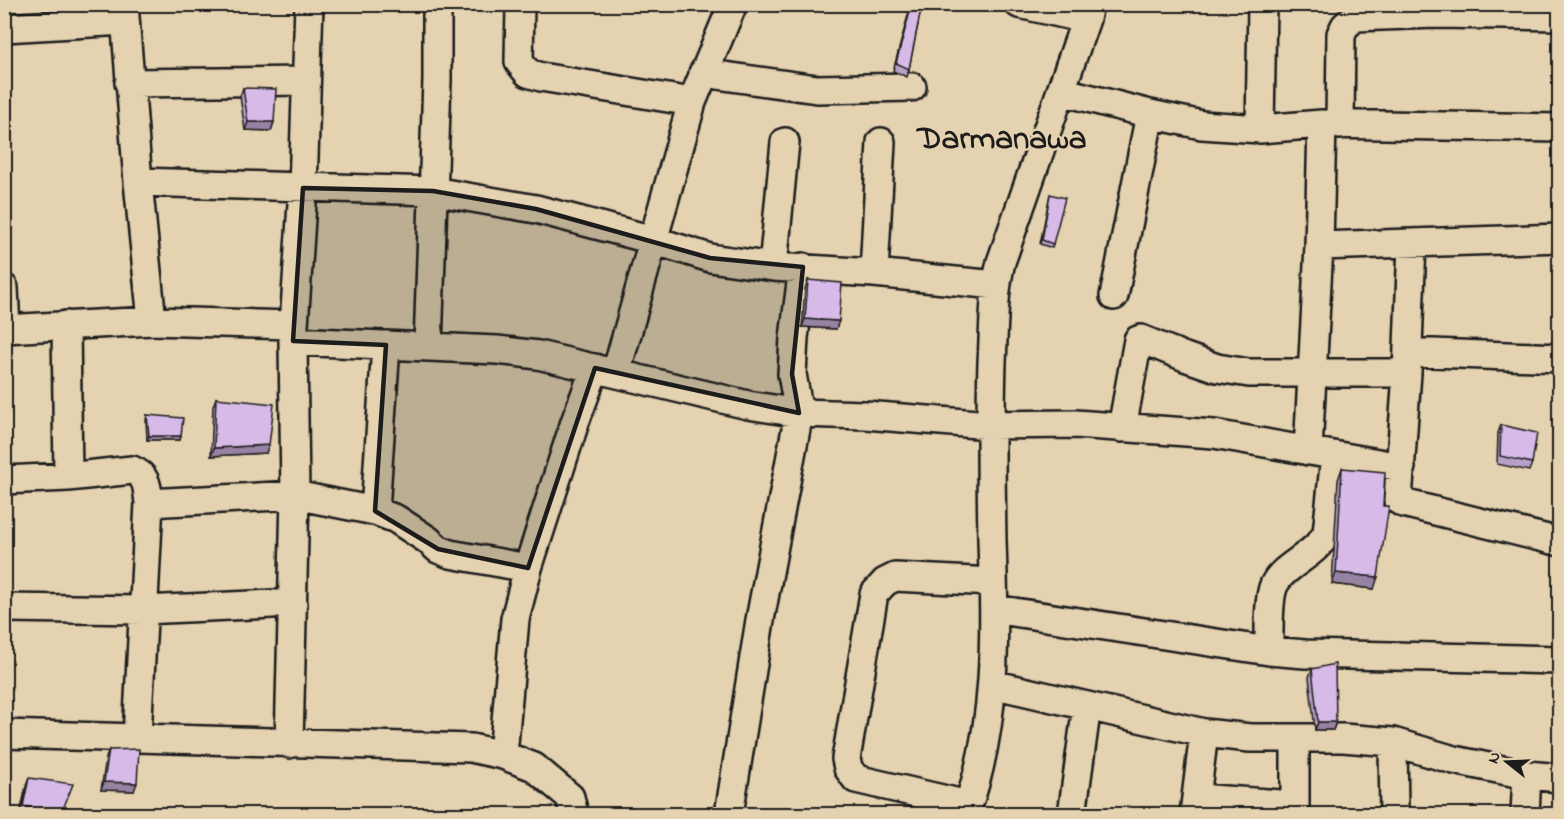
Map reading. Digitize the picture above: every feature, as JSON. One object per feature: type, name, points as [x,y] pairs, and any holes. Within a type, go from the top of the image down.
[{"type":"street","points":[[289,744],[295,495],[294,333],[303,188],[309,4]]},
{"type":"street","points":[[428,347],[437,4]]},
{"type":"street","points":[[520,4],[519,62],[528,72],[541,77],[692,102]]},
{"type":"street","points":[[503,754],[515,619],[528,568],[606,371],[652,240],[692,102],[733,4]]},
{"type":"street","points":[[993,582],[895,577],[885,582],[874,594],[846,759],[848,768],[856,779],[966,810],[981,762],[992,684],[994,609],[990,425],[996,285],[1001,262],[1087,12],[1019,4]]},
{"type":"street","points":[[1257,5],[1260,129]]},
{"type":"street","points":[[1308,451],[1319,246],[1341,34],[1345,26],[1355,17],[1383,10],[1436,9],[1560,16]]},
{"type":"street","points":[[4,28],[125,13],[129,83],[152,321]]},
{"type":"street","points":[[703,73],[817,89],[912,87]]},
{"type":"street","points":[[129,83],[306,81]]},
{"type":"street","points":[[1060,91],[1202,125],[1260,129],[1331,124],[1560,128]]},
{"type":"street","points":[[1114,296],[1150,114]]},
{"type":"street","points":[[772,267],[785,142]]},
{"type":"street","points":[[874,273],[881,142]]},
{"type":"street","points":[[138,182],[433,191],[536,209],[710,258],[772,267],[803,267],[996,285]]},
{"type":"street","points":[[1319,246],[1560,238]]},
{"type":"street","points":[[1412,243],[1408,363],[1398,500],[1560,542]]},
{"type":"street","points":[[729,814],[760,620],[799,413],[792,374],[803,267]]},
{"type":"street","points":[[4,288],[5,328],[152,321],[294,333],[386,345],[497,350],[538,355],[748,405],[799,413],[865,415],[990,425],[1075,424],[1214,434],[1401,467]]},
{"type":"street","points":[[66,325],[68,477]]},
{"type":"street","points":[[1122,428],[1138,340],[1141,339],[1217,368],[1250,373],[1311,374],[1408,363],[1560,358]]},
{"type":"street","points":[[375,511],[386,345]]},
{"type":"street","points":[[1269,651],[1274,585],[1282,574],[1322,544],[1328,533],[1335,456]]},
{"type":"street","points":[[4,480],[68,477],[132,470],[141,473],[146,479],[149,503],[136,737]]},
{"type":"street","points":[[149,503],[295,495],[375,511],[396,519],[438,549],[450,554],[528,568]]},
{"type":"street","points":[[4,608],[143,610],[293,603]]},
{"type":"street","points":[[994,609],[1269,651],[1305,654],[1560,660]]},
{"type":"street","points":[[992,684],[1204,733],[1250,738],[1343,738],[1393,742],[1454,760],[1527,775],[1560,778]]},
{"type":"street","points":[[1072,814],[1087,706]]},
{"type":"street","points":[[1204,733],[1195,806],[1295,810],[1295,738]]},
{"type":"street","points":[[6,742],[136,737],[289,744],[471,748],[503,754],[534,767],[555,782],[570,797],[574,814]]},
{"type":"street","points":[[1393,742],[1394,814]]},
{"type":"street","points":[[1524,814],[1527,775]]},
{"type":"highlighted area","points":[[303,188],[433,191],[536,209],[710,258],[803,267],[792,374],[799,413],[595,368],[528,568],[438,549],[375,511],[386,345],[293,341]]},
{"type":"building","points":[[912,4],[922,4],[909,69],[896,63]]},
{"type":"building","points":[[243,88],[276,89],[274,122],[248,122]]},
{"type":"building","points":[[1050,194],[1065,198],[1053,244],[1042,240]]},
{"type":"building","points":[[808,280],[842,283],[839,321],[805,319]]},
{"type":"building","points":[[216,398],[274,404],[269,445],[214,448]]},
{"type":"building","points":[[147,415],[183,418],[181,436],[149,436]]},
{"type":"building","points":[[1501,425],[1537,433],[1532,463],[1500,456]]},
{"type":"building","points":[[1342,468],[1385,472],[1383,506],[1389,506],[1378,577],[1336,573]]},
{"type":"building","points":[[1335,664],[1336,722],[1318,722],[1312,669]]},
{"type":"building","points":[[139,749],[137,783],[104,782],[109,750]]},
{"type":"building","points":[[29,778],[73,784],[61,814],[23,806]]},
{"type":"building","points":[[1282,807],[1281,814],[1240,814],[1240,808]]},
{"type":"district","name":"Darmanawa","points":[[1002,136]]}]
